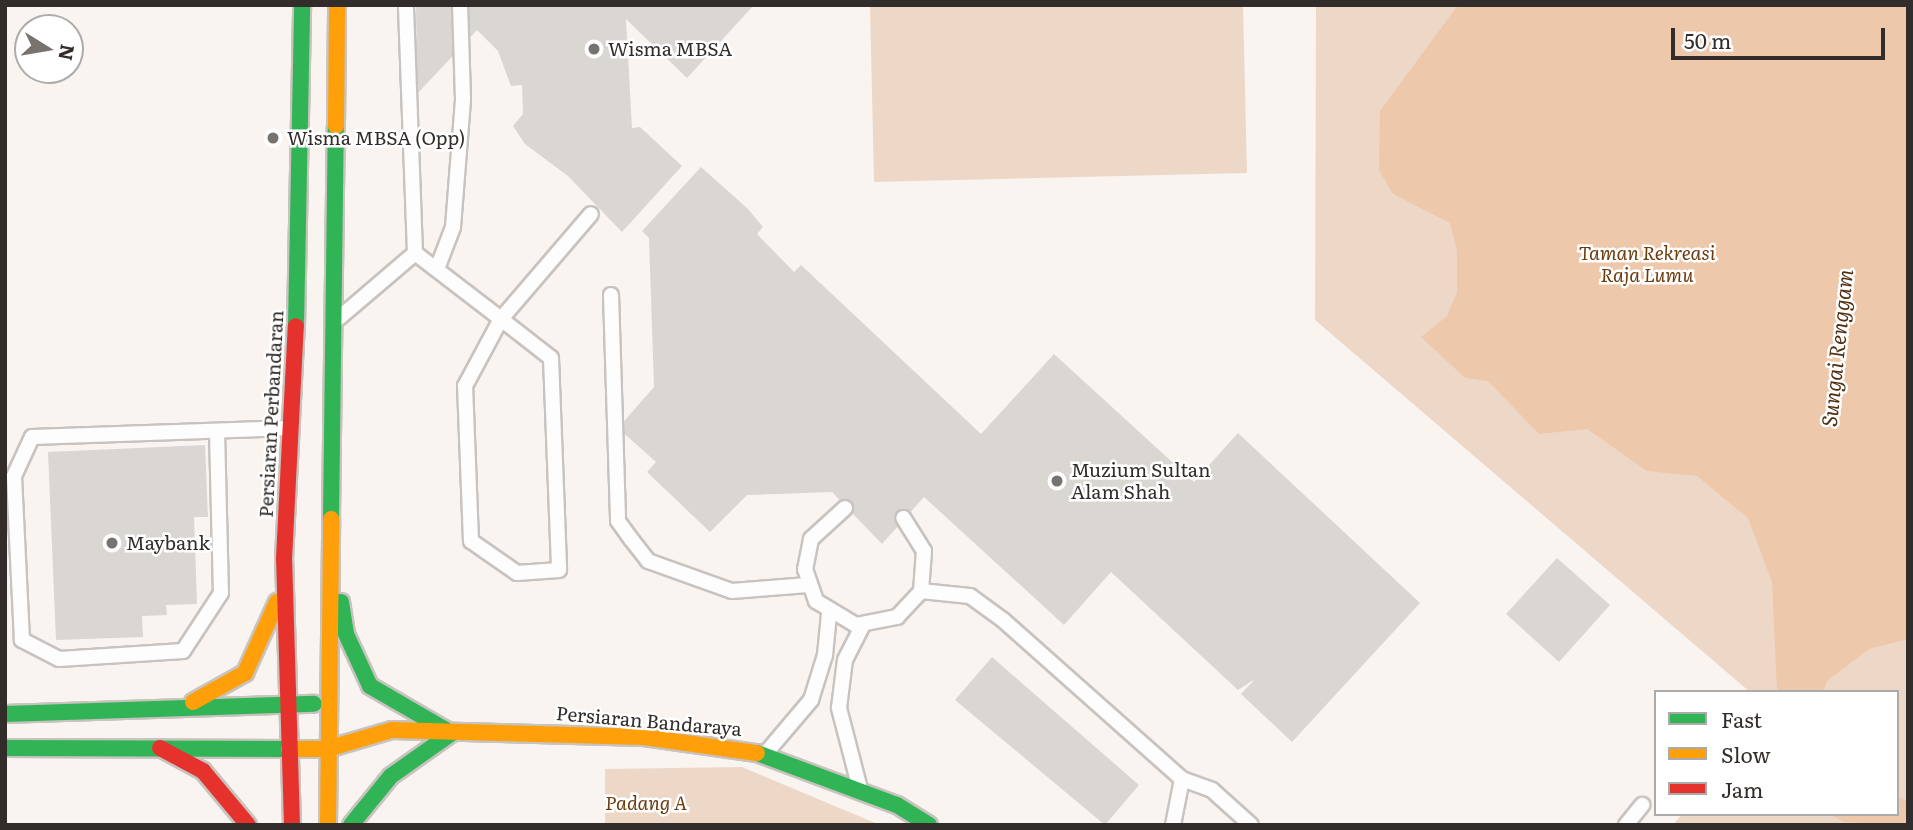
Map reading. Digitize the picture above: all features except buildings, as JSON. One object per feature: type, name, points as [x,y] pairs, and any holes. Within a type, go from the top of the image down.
[{"type":"main road","name":"Persiaran Perbandaran","points":[[292,825],[284,559],[292,428],[302,5]]},
{"type":"main road","points":[[328,825],[327,506],[337,5]]},
{"type":"main road","points":[[327,506],[346,634],[367,680],[452,733],[391,776],[351,825]]},
{"type":"main road","points":[[178,709],[245,673],[274,617],[284,559]]},
{"type":"main road","name":"Persiaran Bandaraya","points":[[5,714],[288,703],[327,705],[392,730],[643,737],[765,754],[860,789],[929,825]]},
{"type":"main road","name":"Persiaran Bandaraya","points":[[5,748],[150,745],[327,749],[392,730]]},
{"type":"main road","points":[[150,745],[203,771],[248,825]]},
{"type":"lane","points":[[407,5],[415,253]]},
{"type":"lane","points":[[437,270],[453,227],[463,99],[460,5]]},
{"type":"lane","points":[[415,253],[501,318],[551,358],[559,570],[517,573],[471,541],[465,386],[501,318],[591,214]]},
{"type":"lane","points":[[330,326],[415,253]]},
{"type":"lane","points":[[611,295],[618,521],[648,561],[732,591],[808,585]]},
{"type":"lane","points":[[217,431],[221,593],[183,651],[59,660],[22,640],[15,476],[32,437],[292,428]]},
{"type":"lane","points":[[845,508],[811,539],[808,585],[829,614],[862,626],[897,617],[920,591],[925,551],[903,518]]},
{"type":"lane","points":[[920,591],[970,596],[1003,620],[1182,779],[1212,790],[1251,825]]},
{"type":"lane","points":[[765,754],[811,699],[825,655],[829,614]]},
{"type":"lane","points":[[860,789],[839,708],[845,660],[862,626]]},
{"type":"lane","points":[[1174,825],[1182,779]]},
{"type":"lane","points":[[1626,825],[1642,805]]},
{"type":"green space","points":[[870,5],[1243,5],[1247,173],[874,182]]},
{"type":"green space","name":"Taman Rekreasi Raja Lumu","points":[[1316,5],[1908,5],[1908,825],[1673,825],[1680,816],[1899,816],[1899,690],[1748,690],[1315,320]]},
{"type":"green space","name":"Padang A","points":[[742,767],[880,825],[605,825],[605,769]]},
{"type":"water","name":"Taman Rekreasi Raja Lumu","points":[[1458,5],[1908,5],[1908,639],[1869,649],[1827,681],[1824,690],[1777,690],[1772,582],[1748,518],[1697,476],[1647,471],[1587,429],[1539,434],[1488,381],[1465,378],[1421,337],[1447,316],[1457,292],[1457,251],[1450,223],[1393,194],[1379,170],[1380,111]]},
{"type":"water","points":[[1899,797],[1908,802],[1908,825],[1844,822],[1833,816],[1899,816]]},
{"type":"traffic: fast","points":[[296,326],[302,5]]},
{"type":"traffic: fast","points":[[331,519],[336,126]]},
{"type":"traffic: fast","points":[[341,602],[346,634],[370,686],[446,730]]},
{"type":"traffic: fast","points":[[5,714],[314,704]]},
{"type":"traffic: fast","points":[[351,825],[391,776],[452,733]]},
{"type":"traffic: fast","points":[[5,748],[289,749]]},
{"type":"traffic: fast","points":[[757,753],[897,805],[929,825]]},
{"type":"traffic: slow","points":[[336,126],[337,5]]},
{"type":"traffic: slow","points":[[328,825],[331,519]]},
{"type":"traffic: slow","points":[[193,702],[245,673],[277,602]]},
{"type":"traffic: slow","points":[[289,749],[327,749],[392,730],[644,737],[757,753]]},
{"type":"traffic: jam","points":[[292,825],[284,559],[296,326]]},
{"type":"traffic: jam","points":[[160,748],[203,771],[248,825]]},
{"type":"place","name":"Wisma MBSA","points":[[594,49]]},
{"type":"place","name":"Wisma MBSA (Opp)","points":[[273,138]]},
{"type":"place","name":"Muzium Sultan Alam Shah","points":[[1057,481]]},
{"type":"place","name":"Maybank","points":[[112,543]]},
{"type":"water label","name":"Sungai Renggam","points":[[1836,348]]}]
